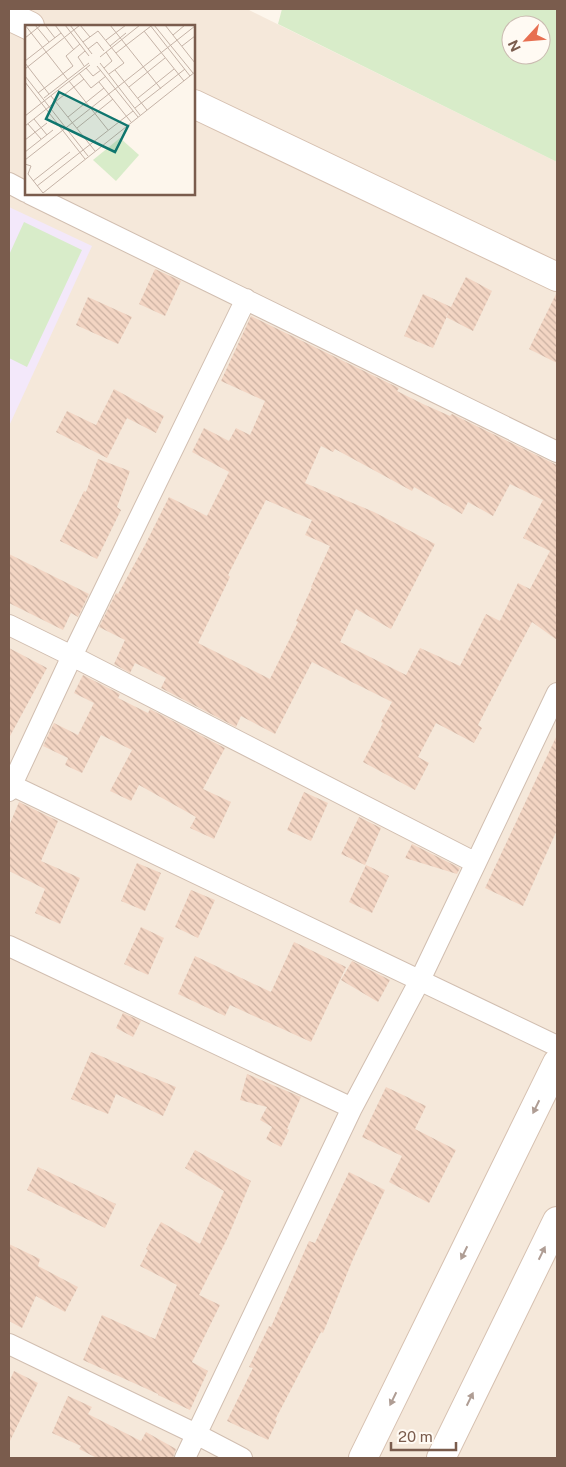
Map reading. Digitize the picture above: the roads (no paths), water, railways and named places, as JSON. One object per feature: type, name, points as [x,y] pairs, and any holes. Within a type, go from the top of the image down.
[{"type":"street","points":[[9,16],[28,25]]},
{"type":"street","points":[[195,104],[557,278]]},
{"type":"street","points":[[9,183],[25,191]]},
{"type":"street","points":[[32,195],[557,452]]},
{"type":"street","points":[[246,299],[10,787],[557,1046]]},
{"type":"street","points":[[9,625],[476,862]]},
{"type":"street","points":[[185,1458],[352,1108],[420,980],[557,693]]},
{"type":"street","points":[[9,946],[352,1108]]},
{"type":"street","points":[[363,1458],[557,1063]]},
{"type":"street","points":[[441,1458],[557,1221]]},
{"type":"street","points":[[9,1344],[242,1458]]}]
